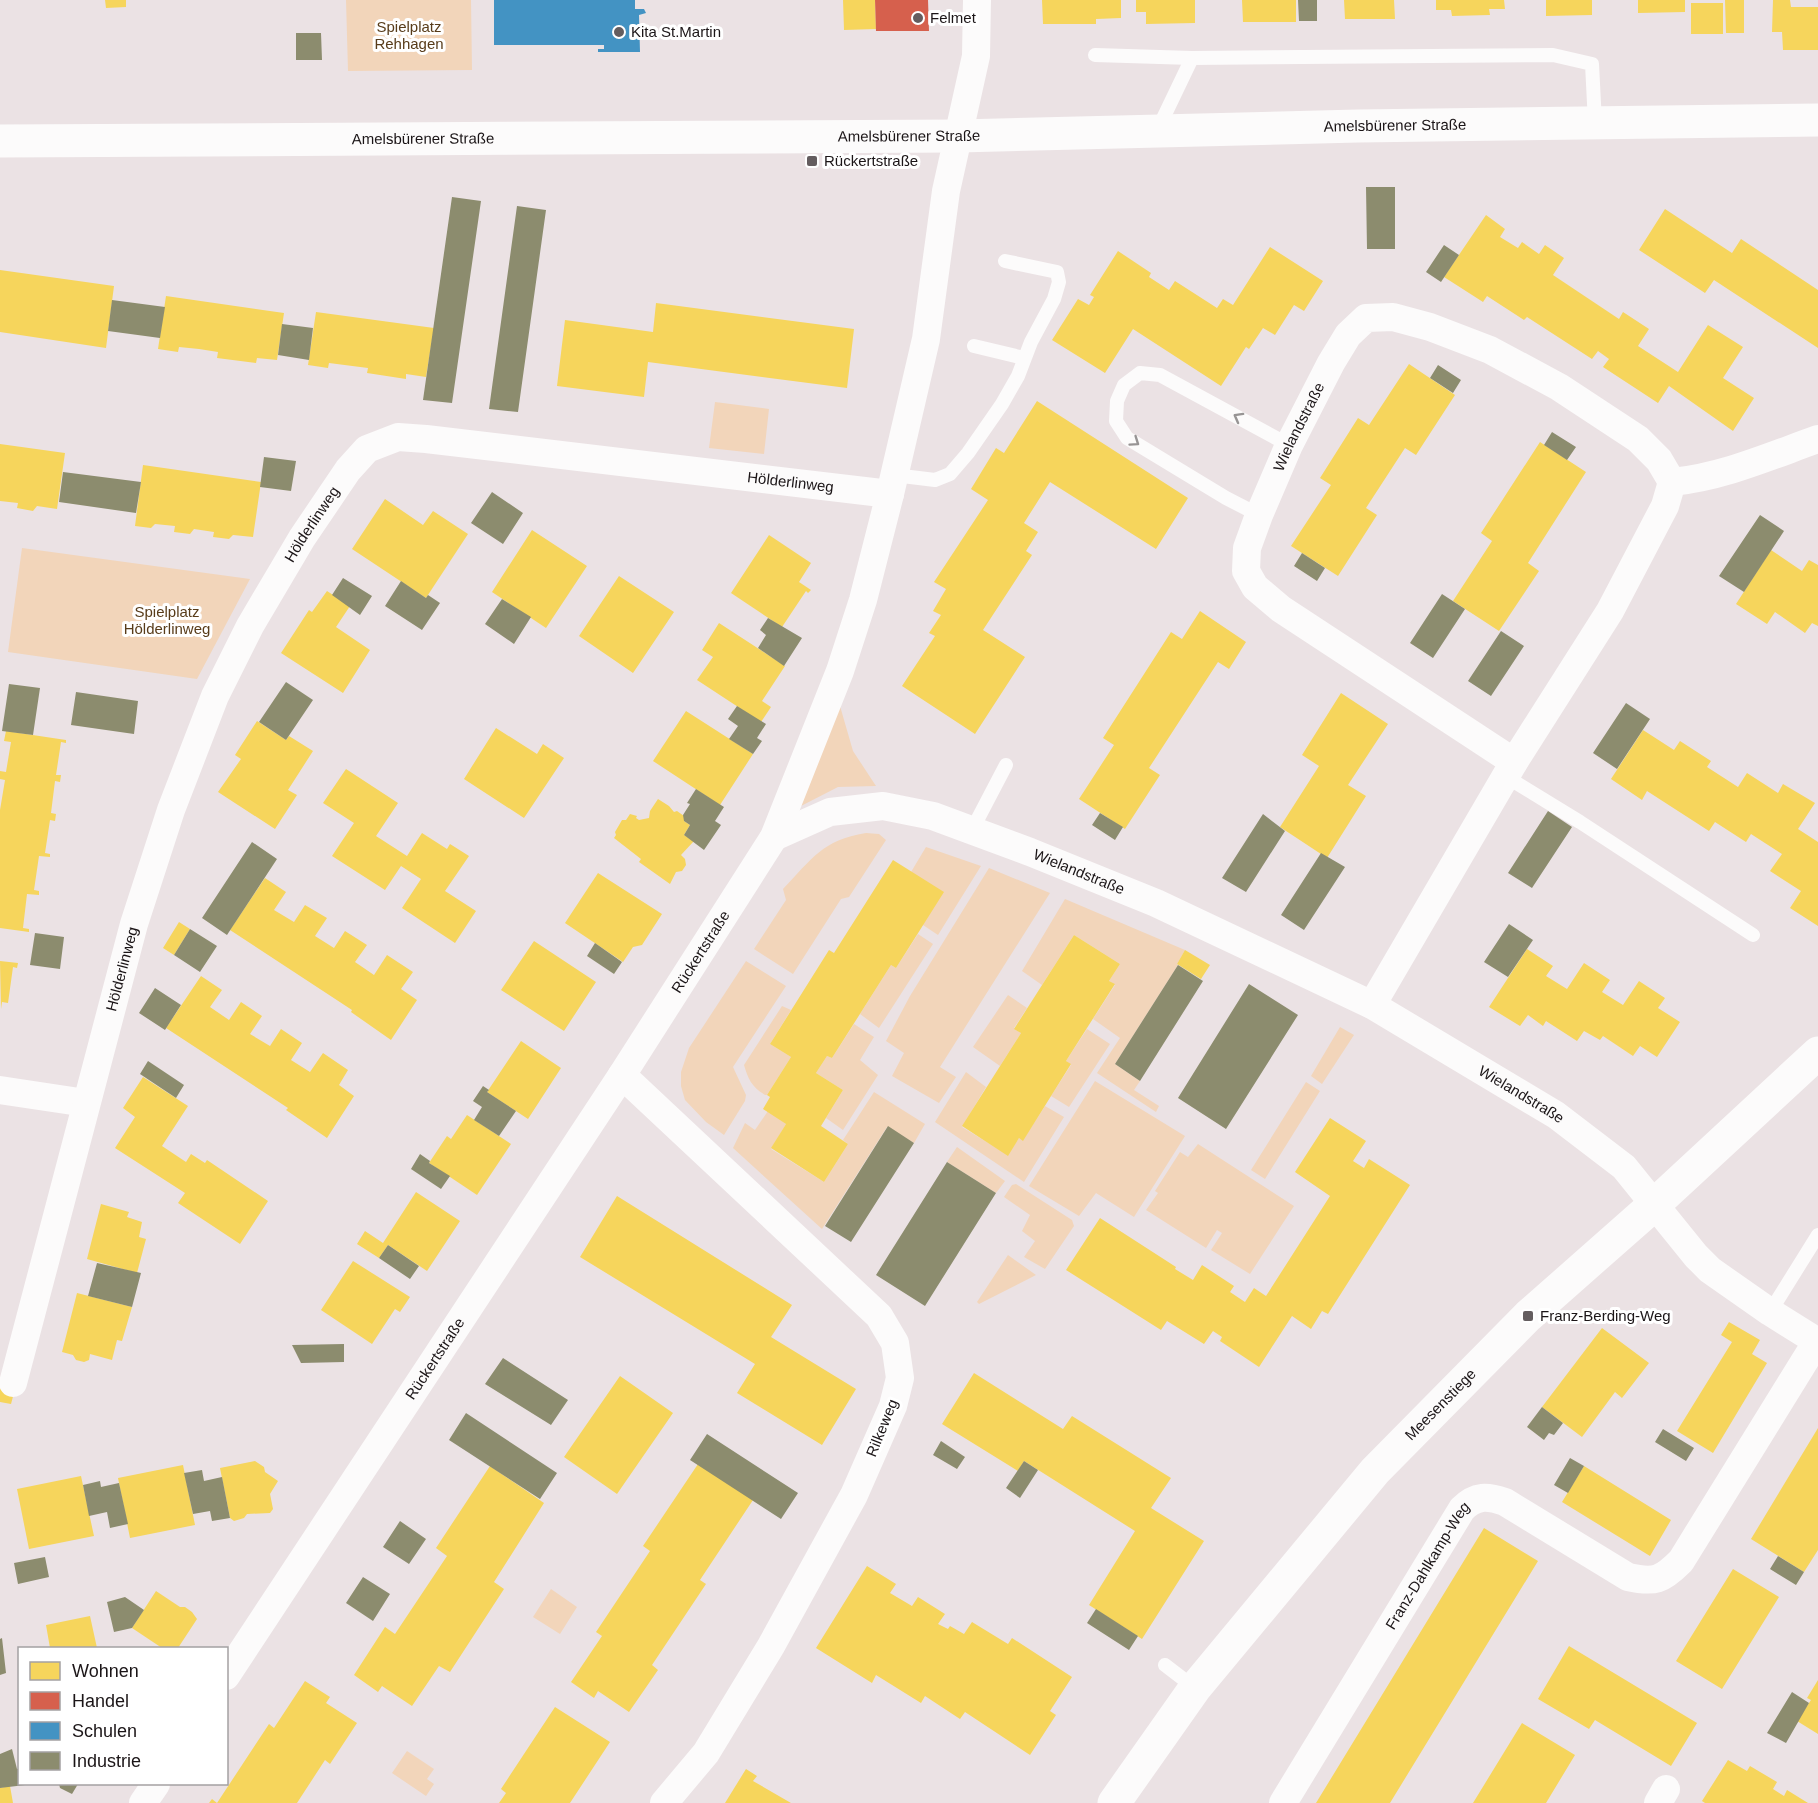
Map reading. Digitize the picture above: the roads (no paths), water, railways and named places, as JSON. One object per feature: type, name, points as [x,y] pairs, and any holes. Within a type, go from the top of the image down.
[{"type":"street","name":"Rückertstraße","points":[[228,1673],[622,1075],[774,837],[840,671],[862,600],[892,484],[926,339],[946,191],[976,56],[977,0]]},
{"type":"street","name":"Amelsbürener Straße","points":[[0,141],[959,136],[1157,130],[1818,120]]},
{"type":"street","name":"Wielandstraße","points":[[1510,769],[1281,609],[1254,587],[1246,571],[1247,548],[1259,515],[1289,446],[1331,363],[1348,335],[1366,318],[1393,317],[1430,327],[1490,350],[1559,387],[1638,439],[1659,460],[1672,482]]},
{"type":"street","name":"Hölderlinweg","points":[[13,1383],[134,924],[171,810],[215,696],[250,626],[302,538],[348,470],[367,449],[398,437],[892,484]]},
{"type":"street","points":[[1372,1005],[1510,769],[1610,611],[1660,515],[1672,482],[1698,480],[1722,474],[1818,439]]},
{"type":"street","name":"Wielandstraße","points":[[774,837],[830,812],[883,806],[933,816],[1156,903],[1372,1005],[1556,1114],[1624,1167],[1655,1204]]},
{"type":"street","name":"Meesenstiege","points":[[1113,1803],[1195,1688],[1383,1462],[1528,1316],[1655,1204],[1818,1053]]},
{"type":"street","name":"Rilkeweg","points":[[622,1075],[879,1316],[894,1343],[900,1378],[893,1407],[854,1495],[771,1646],[706,1753],[664,1803]]},
{"type":"street","points":[[0,1090],[86,1103]]},
{"type":"street","points":[[1655,1204],[1710,1270],[1770,1312],[1817,1341]]},
{"type":"street","name":"Franz-Dahlkamp-Weg","points":[[1283,1803],[1462,1509],[1469,1502],[1479,1497],[1491,1497],[1505,1502],[1628,1577],[1647,1581],[1665,1577],[1681,1561],[1817,1341]]},
{"type":"street","points":[[143,1803],[155,1785]]},
{"type":"lane","points":[[1095,55],[1192,58],[1553,55],[1592,64],[1595,123]]},
{"type":"lane","points":[[1157,130],[1192,58]]},
{"type":"lane","points":[[892,484],[935,480],[950,474],[968,453],[1002,404],[1018,376],[1040,321],[1054,299],[1059,282],[1057,272],[1005,261]]},
{"type":"lane","points":[[974,346],[1024,358]]},
{"type":"lane","points":[[1259,515],[1226,498],[1128,438],[1116,420],[1117,401],[1124,385],[1140,373],[1160,375],[1289,446]]},
{"type":"lane","points":[[972,830],[1006,765]]},
{"type":"lane","points":[[1510,769],[1580,822],[1753,934]]},
{"type":"lane","points":[[1770,1312],[1818,1235]]},
{"type":"lane","points":[[1165,1665],[1195,1688]]},
{"type":"place","name":"Felmet","points":[[918,18]]},
{"type":"place","name":"Kita St.Martin","points":[[619,32]]},
{"type":"place","name":"Rückertstraße","points":[[812,161]]},
{"type":"place","name":"Franz-Berding-Weg","points":[[1528,1316]]},
{"type":"park label","name":"Spielplatz Rehhagen","points":[[409,36]]},
{"type":"park label","name":"Spielplatz Hölderlinweg","points":[[167,620]]}]
